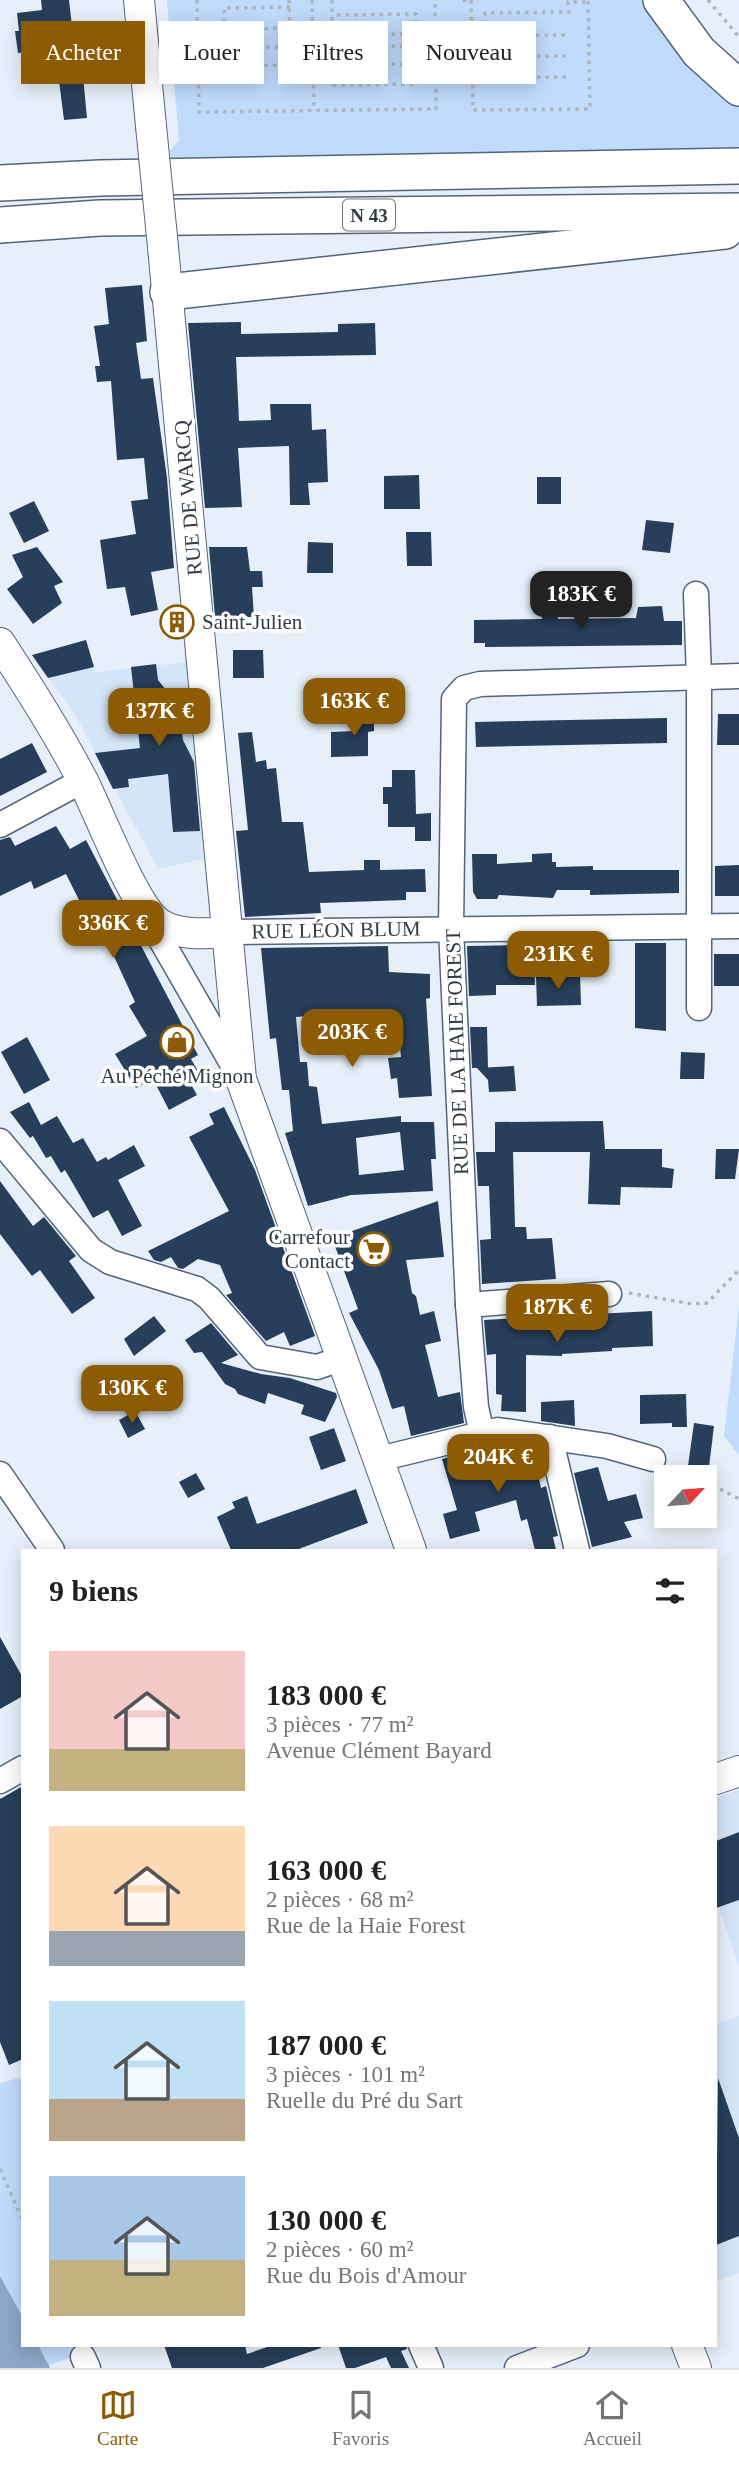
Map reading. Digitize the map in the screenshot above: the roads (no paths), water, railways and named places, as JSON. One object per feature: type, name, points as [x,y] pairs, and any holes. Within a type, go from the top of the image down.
[{"type":"highway","points":[[661,0],[699,52],[739,88]]},
{"type":"highway","name":"N 43","points":[[0,183],[100,178],[739,166]]},
{"type":"highway","name":"N 43","points":[[0,225],[100,218],[739,211]]},
{"type":"highway","points":[[168,292],[739,229]]},
{"type":"main road","name":"RUE DE WARCQ","points":[[139,0],[241,1080],[411,1549]]},
{"type":"main road","points":[[0,643],[59,736],[134,887],[155,920],[177,930],[206,934],[228,932]]},
{"type":"main road","points":[[717,1779],[739,1771]]},
{"type":"street","points":[[696,594],[701,927],[699,1008]]},
{"type":"street","points":[[699,677],[739,676]]},
{"type":"street","name":"RUE DE LA HAIE FOREST","points":[[482,1434],[476,1406],[468,1305],[451,928],[454,699],[464,688],[480,684],[699,677]]},
{"type":"street","points":[[0,825],[82,781]]},
{"type":"street","points":[[155,920],[157,933],[241,1080]]},
{"type":"street","name":"RUE LÉON BLUM","points":[[228,932],[739,926]]},
{"type":"street","points":[[0,1141],[91,1250],[110,1262],[197,1289],[209,1298],[260,1357],[317,1367],[342,1358]]},
{"type":"street","points":[[468,1305],[609,1294]]},
{"type":"street","points":[[379,1460],[498,1430],[607,1446],[653,1459]]},
{"type":"street","points":[[550,1437],[578,1549]]},
{"type":"street","points":[[0,1474],[51,1549]]},
{"type":"street","points":[[0,1781],[21,1769]]},
{"type":"street","points":[[422,2347],[431,2368]]},
{"type":"street","points":[[517,2368],[572,2347]]},
{"type":"place","name":"Saint-Julien","points":[[177,622]]},
{"type":"place","name":"Au Péché Mignon","points":[[177,1042]]},
{"type":"place","name":"Carrefour Contact","points":[[374,1249]]}]
